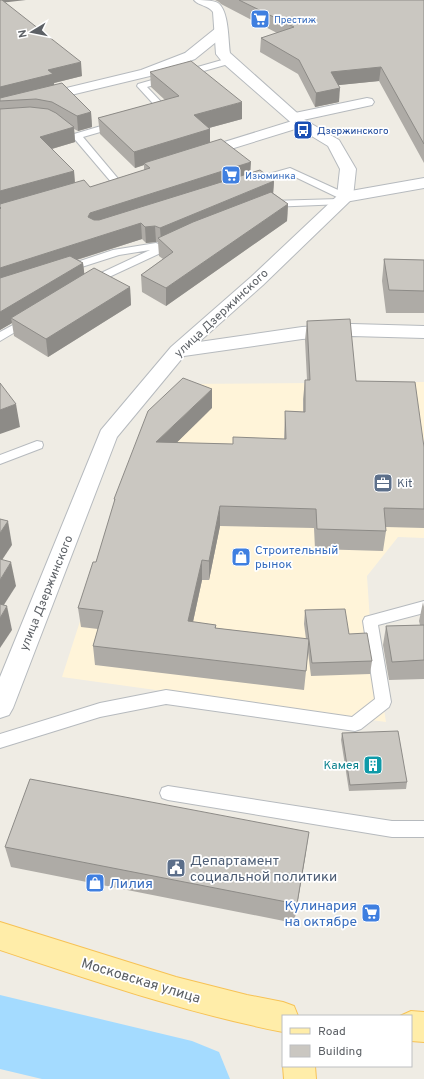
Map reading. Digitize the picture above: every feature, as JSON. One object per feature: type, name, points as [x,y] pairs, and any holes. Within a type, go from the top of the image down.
[{"type":"main road","name":"Московская улица","points":[[0,936],[106,970],[239,1009],[282,1017]]},
{"type":"main road","points":[[412,1026],[424,1027]]},
{"type":"main road","points":[[284,1067],[285,1079]]},
{"type":"main road","points":[[299,1067],[300,1079]]},
{"type":"street","points":[[200,0],[214,5],[219,12],[223,54],[229,61],[297,120],[334,143],[348,169],[342,199],[424,183]]},
{"type":"street","points":[[0,108],[145,74],[190,56],[221,31]]},
{"type":"street","points":[[188,158],[297,120],[367,102]]},
{"type":"street","points":[[99,186],[123,179]]},
{"type":"street","name":"улица Дзержинского","points":[[0,708],[108,435],[178,351],[257,280],[342,199]]},
{"type":"street","points":[[178,351],[302,332],[352,330],[424,332]]},
{"type":"lane","points":[[151,115],[165,111],[141,86],[229,61]]},
{"type":"lane","points":[[77,136],[129,121]]},
{"type":"lane","points":[[66,130],[77,136],[123,179]]},
{"type":"lane","points":[[240,186],[290,171],[342,199]]},
{"type":"lane","points":[[262,207],[270,204],[342,199]]},
{"type":"lane","points":[[79,289],[92,281],[184,238]]},
{"type":"lane","points":[[59,271],[117,252],[172,244]]},
{"type":"lane","points":[[0,337],[40,313]]},
{"type":"lane","points":[[0,460],[37,445]]},
{"type":"lane","points":[[0,741],[100,710],[166,697],[355,724],[383,702],[370,621],[424,607]]},
{"type":"lane","points":[[168,793],[392,829],[424,829]]},
{"type":"shaded area","name":"Строительный рынок","points":[[424,382],[424,538],[398,537],[367,576],[370,621],[386,722],[62,677],[144,423],[181,384]]},
{"type":"building","points":[[0,0],[2,0],[81,62],[48,70],[53,74],[0,87]]},
{"type":"building","points":[[239,0],[424,0],[424,144],[381,67],[331,72],[340,88],[316,93],[299,60],[261,38],[294,27]]},
{"type":"building","points":[[191,61],[242,102],[194,115],[210,129],[134,152],[98,118],[179,96],[150,72]]},
{"type":"building","points":[[62,83],[91,112],[77,116],[52,102],[36,99],[0,101],[0,98]]},
{"type":"building","points":[[30,107],[48,109],[56,113],[74,127],[40,137],[74,171],[0,191],[0,109]]},
{"type":"building","points":[[221,139],[251,162],[90,213],[88,217],[94,220],[99,220],[260,170],[274,181],[160,228],[155,226],[145,227],[141,223],[0,268],[0,204],[84,180],[90,187],[150,168],[144,163]]},
{"type":"building","points":[[271,192],[288,204],[166,288],[141,275],[173,252],[158,238],[193,222]]},
{"type":"building","points":[[70,256],[83,263],[0,312],[0,278]]},
{"type":"building","points":[[384,259],[424,260],[424,291],[389,290]]},
{"type":"building","points":[[94,268],[130,287],[46,339],[11,318]]},
{"type":"building","points":[[350,319],[356,381],[415,382],[424,447],[424,509],[384,508],[386,531],[317,529],[316,509],[220,506],[209,561],[202,560],[188,621],[216,625],[215,628],[309,639],[306,671],[93,646],[103,611],[78,608],[93,562],[96,562],[114,499],[148,411],[183,378],[212,389],[156,442],[233,444],[233,437],[286,439],[285,411],[305,412],[305,380],[310,380],[307,321]]},
{"type":"building","points":[[0,383],[16,404],[0,410]]},
{"type":"building","points":[[0,519],[8,521],[0,533]]},
{"type":"building","points":[[0,559],[11,562],[0,580]]},
{"type":"building","points":[[0,604],[7,606],[0,618]]},
{"type":"building","points":[[345,609],[349,634],[367,633],[372,661],[312,663],[305,610]]},
{"type":"building","points":[[424,625],[424,660],[392,662],[386,626]]},
{"type":"building","name":"Камея","points":[[398,731],[407,782],[350,785],[342,733]]},
{"type":"building","points":[[30,779],[309,832],[297,904],[5,847]]},
{"type":"waterway","points":[[0,1032],[192,1079]]},
{"type":"place","name":"Престиж","points":[[260,19]]},
{"type":"place","name":"Дзержинского","points":[[303,130]]},
{"type":"place","name":"Изюминка","points":[[231,175]]},
{"type":"place","name":"Kit","points":[[383,483]]},
{"type":"place","name":"Строительный рынок","points":[[241,557]]},
{"type":"place","name":"Камея","points":[[373,765]]},
{"type":"place","name":"Департамент социальной политики","points":[[176,868]]},
{"type":"place","name":"Лилия","points":[[95,883]]},
{"type":"place","name":"Кулинария на октябре","points":[[371,913]]}]
